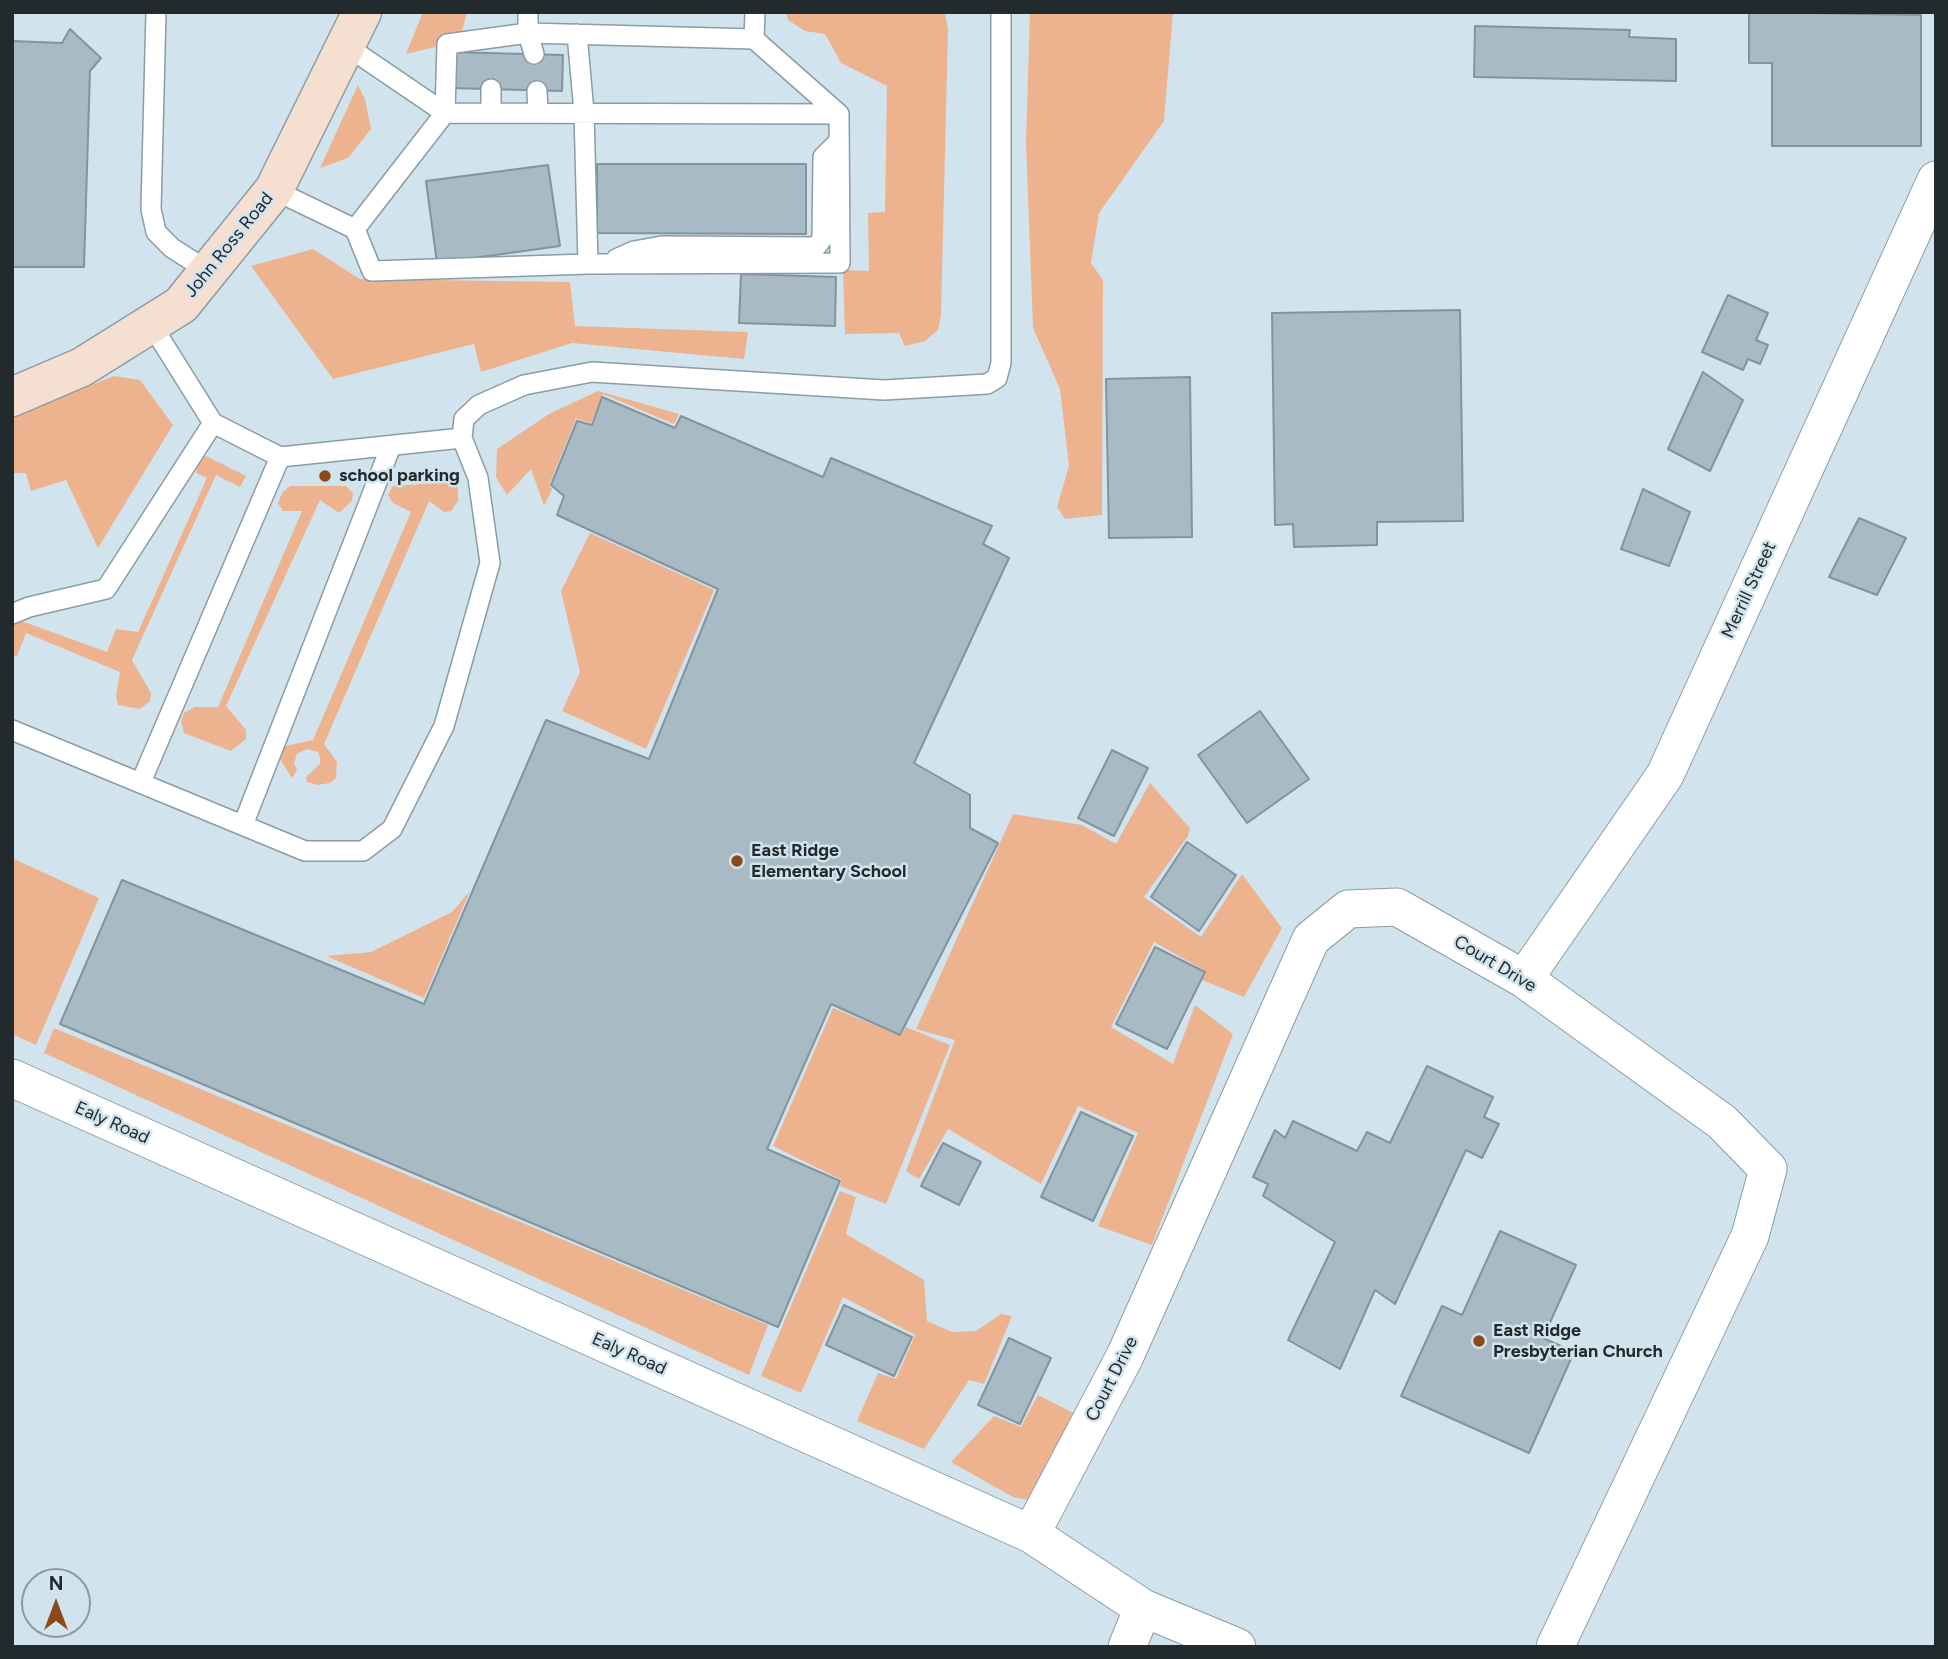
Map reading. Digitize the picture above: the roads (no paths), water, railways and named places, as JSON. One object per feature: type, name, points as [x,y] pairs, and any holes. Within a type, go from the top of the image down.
[{"type":"street","name":"John Ross Road","points":[[12,397],[82,367],[181,305],[274,190],[354,29]]},
{"type":"street","name":"Merrill Street","points":[[1524,979],[1665,775],[1936,180]]},
{"type":"street","name":"Court Drive","points":[[1031,1534],[1125,1356],[1311,939],[1348,909],[1397,907],[1524,979],[1722,1122],[1768,1169],[1750,1236],[1555,1647]]},
{"type":"street","name":"Ealy Road","points":[[12,1078],[1031,1534],[1143,1608],[1237,1647]]},
{"type":"street","points":[[1127,1647],[1143,1608]]},
{"type":"lane","points":[[156,12],[151,209],[156,232],[172,248],[208,271]]},
{"type":"lane","points":[[528,12],[528,33],[534,54]]},
{"type":"lane","points":[[754,38],[755,12]]},
{"type":"lane","points":[[12,730],[305,851],[363,851],[392,829],[444,726],[490,563],[478,478],[462,438],[464,419],[480,405],[524,385],[592,372],[884,390],[987,384],[997,378],[1002,363],[1001,12]]},
{"type":"lane","points":[[354,29],[445,113],[839,114]]},
{"type":"lane","points":[[355,229],[445,113],[447,44],[491,46],[528,33],[754,38],[839,114]]},
{"type":"lane","points":[[577,34],[597,264]]},
{"type":"lane","points":[[491,89],[491,113]]},
{"type":"lane","points":[[537,91],[538,113]]},
{"type":"lane","points":[[274,190],[355,229],[372,271],[597,264],[840,263],[839,114]]},
{"type":"lane","points":[[597,264],[634,251],[662,246],[816,247],[822,239],[823,157],[838,142]]},
{"type":"lane","points":[[151,324],[213,423],[280,457],[462,438]]},
{"type":"lane","points":[[12,614],[29,607],[106,589],[213,423]]},
{"type":"lane","points":[[243,825],[391,446]]},
{"type":"lane","points":[[141,782],[280,457]]},
{"type":"place","name":"school parking","points":[[325,476]]},
{"type":"place","name":"East Ridge Elementary School","points":[[737,861]]},
{"type":"place","name":"East Ridge Presbyterian Church","points":[[1479,1341]]}]
